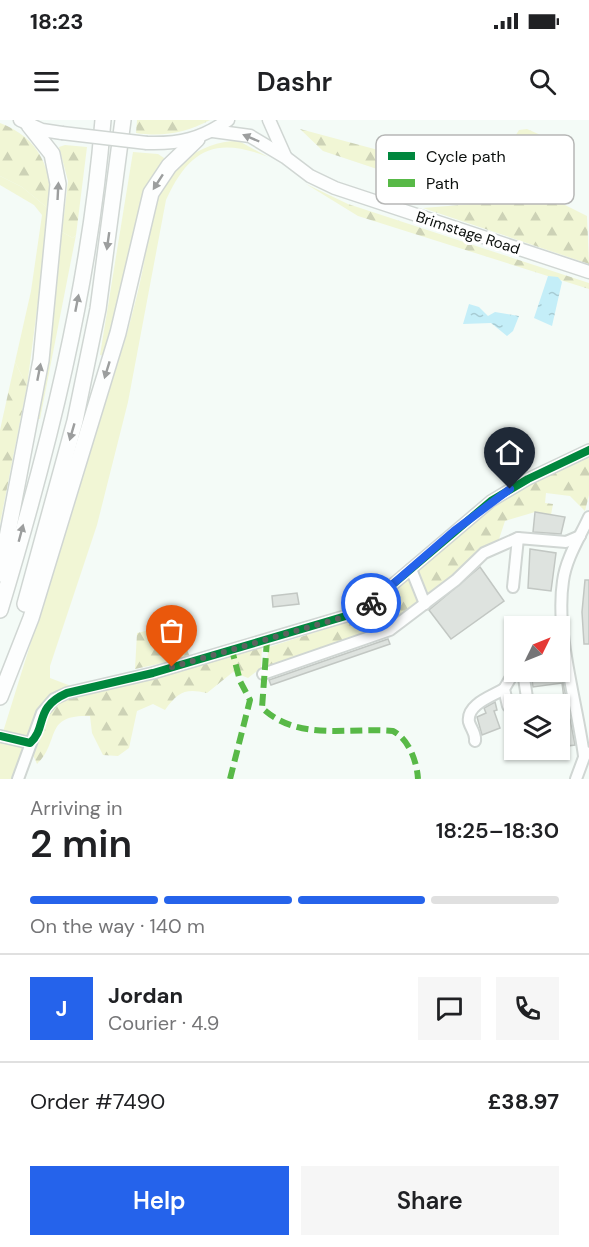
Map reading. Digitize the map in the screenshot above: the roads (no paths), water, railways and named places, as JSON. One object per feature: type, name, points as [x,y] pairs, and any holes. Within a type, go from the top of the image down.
[{"type":"highway","points":[[0,610],[47,439],[73,322],[90,236],[103,120]]},
{"type":"highway","points":[[0,688],[75,421],[98,309],[123,120]]},
{"type":"highway","points":[[0,574],[41,360],[58,184],[52,154],[22,121]]},
{"type":"highway","points":[[0,696],[31,618],[118,333],[151,193],[169,166],[197,139]]},
{"type":"main road","points":[[22,121],[62,133],[147,143],[179,143],[197,139],[228,120]]},
{"type":"main road","name":"Brimstage Road","points":[[269,120],[285,157]]},
{"type":"main road","name":"Brimstage Road","points":[[213,130],[250,136],[285,157],[310,176],[334,188],[376,202]]},
{"type":"main road","name":"Brimstage Road","points":[[383,204],[589,272]]},
{"type":"street","points":[[18,779],[26,743],[35,736],[46,707],[54,699],[66,693],[131,679],[344,617],[372,602],[491,501],[528,479],[589,450]]},
{"type":"street","points":[[563,616],[563,580],[589,517]]},
{"type":"street","points":[[263,674],[390,630],[425,604],[484,553],[518,538],[566,542],[580,536]]},
{"type":"street","points":[[513,587],[518,538]]},
{"type":"street","points":[[411,569],[425,604]]},
{"type":"street","points":[[475,741],[469,721],[470,714],[488,695],[504,689],[508,682]]},
{"type":"street","points":[[570,682],[587,751],[576,779]]},
{"type":"street","points":[[504,689],[505,694]]},
{"type":"street","points":[[0,736],[26,743]]},
{"type":"water","points":[[548,276],[558,277],[562,282],[552,326],[534,318]]},
{"type":"water","points":[[469,304],[479,307],[488,316],[495,312],[519,316],[513,331],[507,336],[491,323],[463,324]]}]
